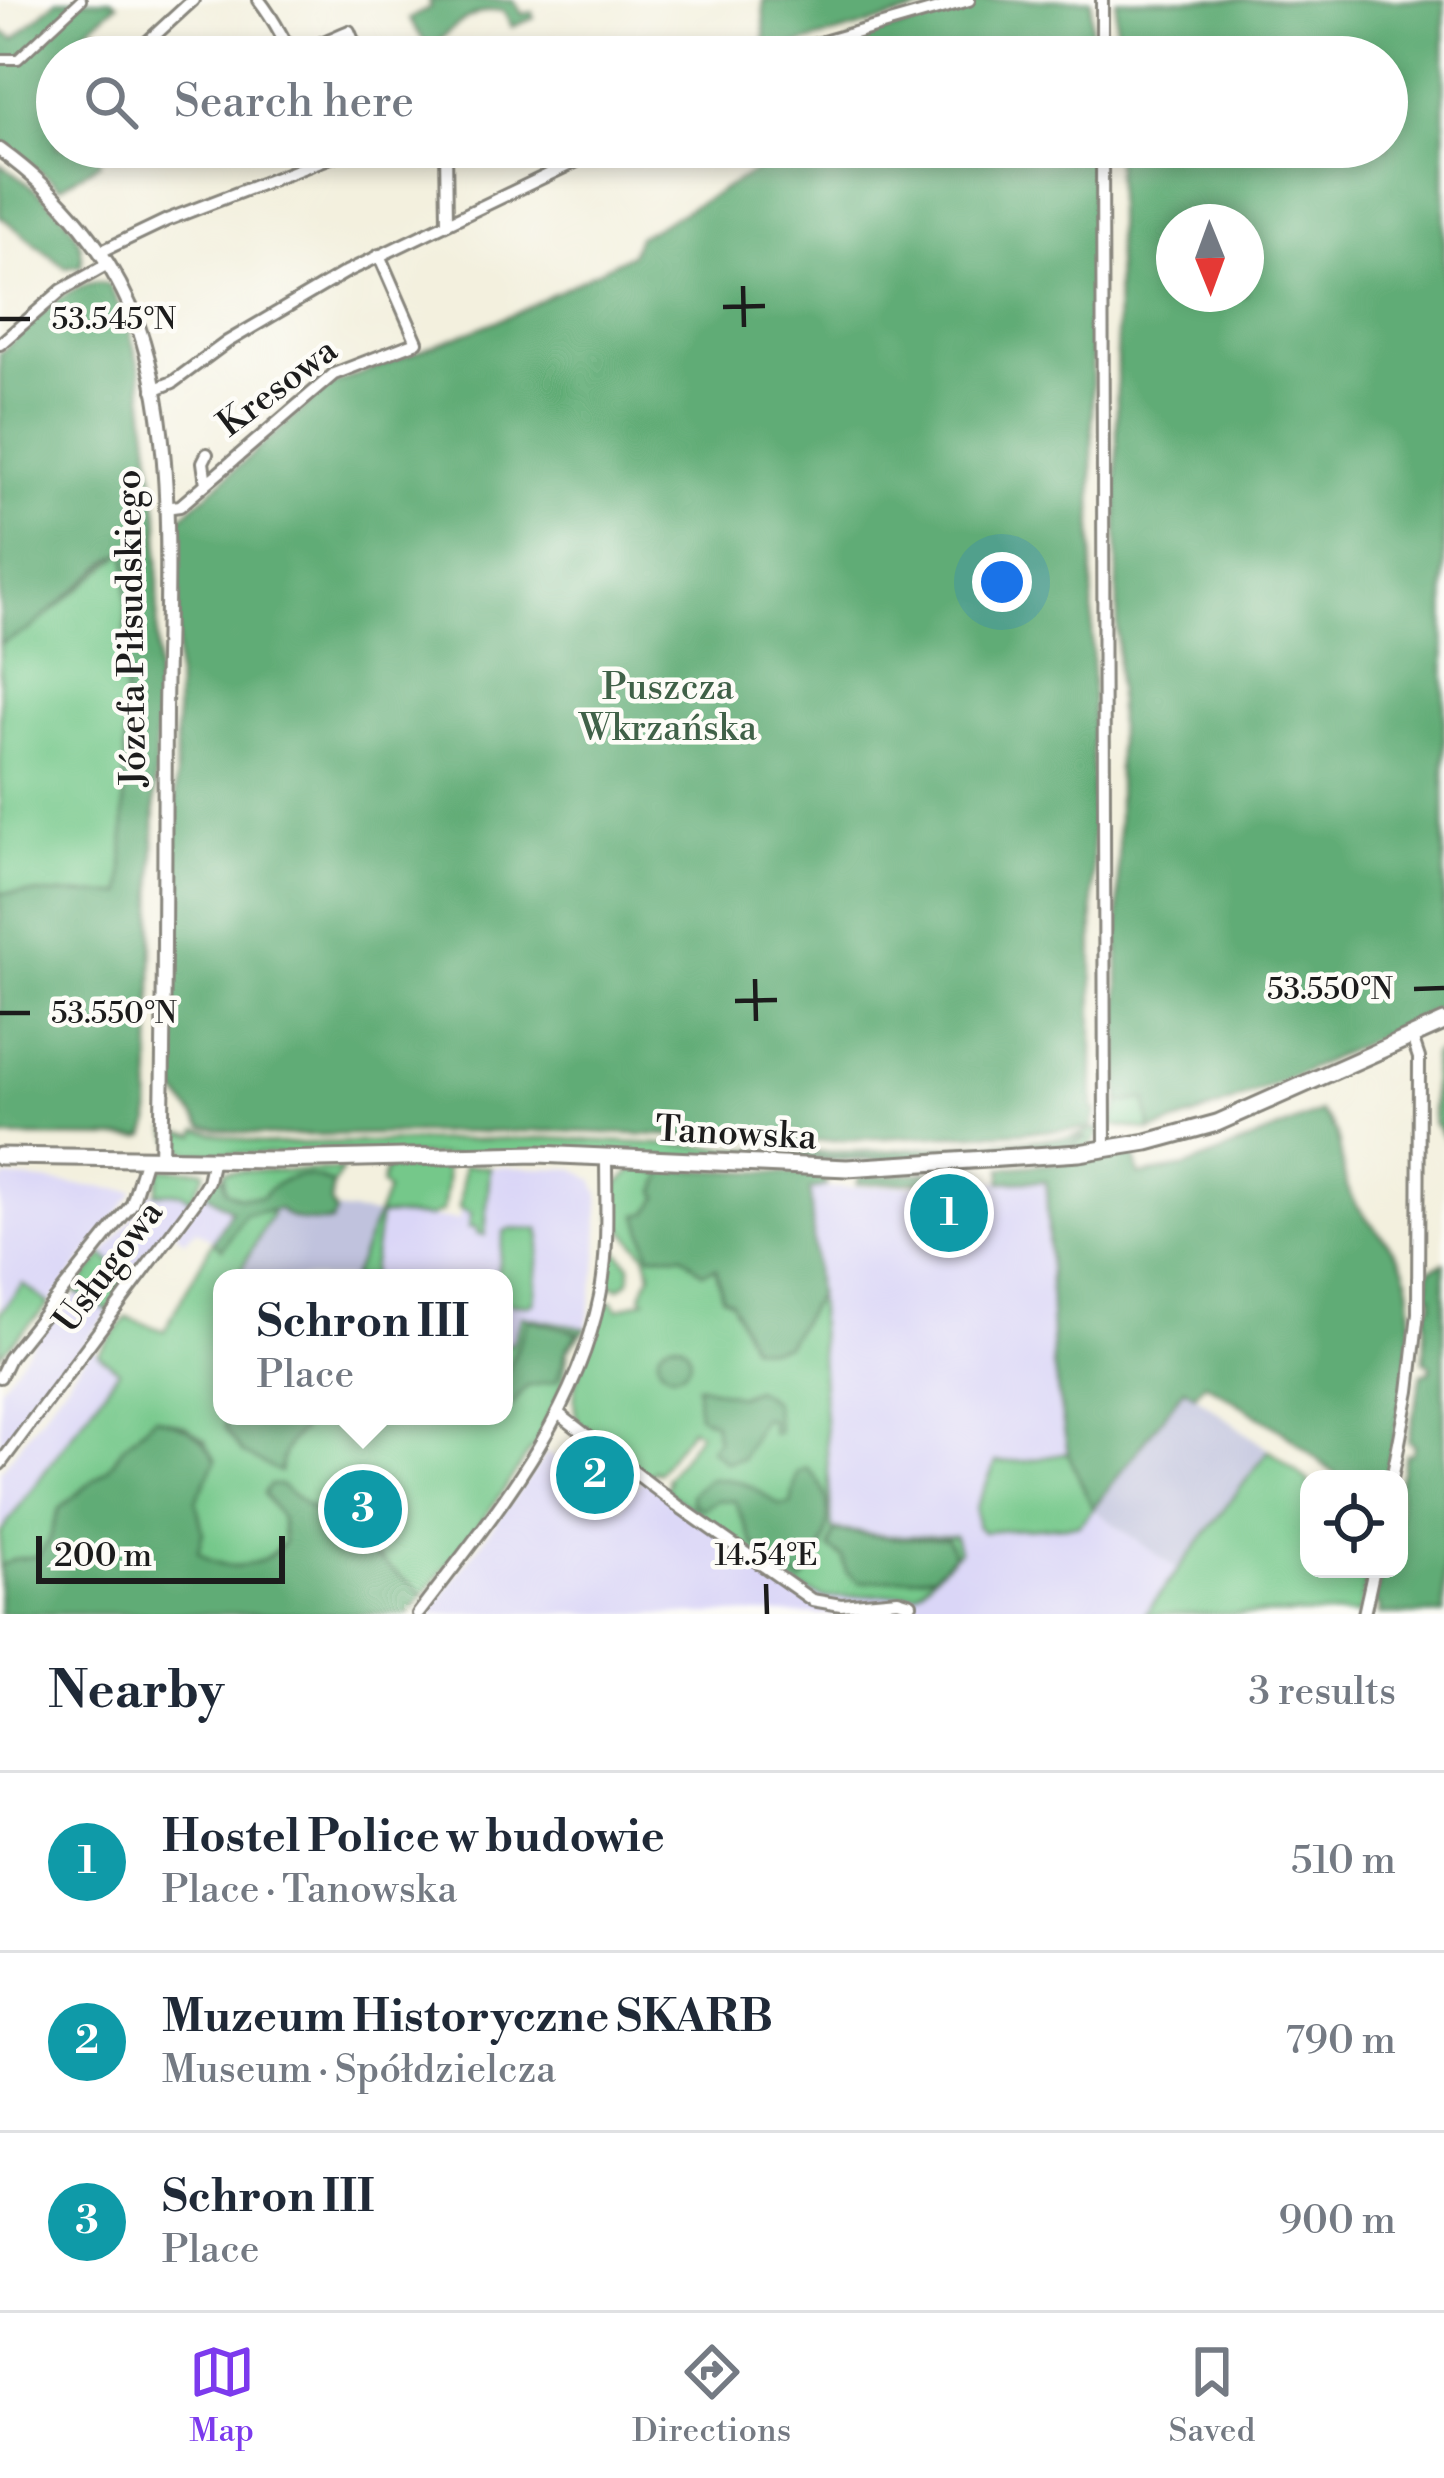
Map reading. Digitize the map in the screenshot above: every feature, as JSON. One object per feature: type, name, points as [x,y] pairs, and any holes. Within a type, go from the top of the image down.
[{"type":"main road","name":"Tanowska","points":[[0,1156],[213,1159],[538,1154],[847,1168],[1105,1150],[1234,1118],[1444,1022]]},
{"type":"street","points":[[43,36],[81,0]]},
{"type":"street","points":[[154,36],[193,0]]},
{"type":"street","points":[[259,0],[279,36]]},
{"type":"street","points":[[844,36],[968,0]]},
{"type":"street","points":[[1102,0],[1102,36]]},
{"type":"street","points":[[0,59],[18,59],[36,42]]},
{"type":"street","name":"Józefa Piłsudskiego","points":[[0,150],[55,196],[104,258],[138,327],[153,390],[165,508],[154,1158]]},
{"type":"street","points":[[0,344],[104,258],[167,220],[302,168]]},
{"type":"street","points":[[446,168],[447,223]]},
{"type":"street","name":"Kresowa","points":[[153,390],[173,382],[264,319],[379,255],[562,168]]},
{"type":"street","points":[[1102,168],[1105,1150]]},
{"type":"street","name":"Kresowa","points":[[165,508],[180,506],[334,374],[417,342],[379,255]]},
{"type":"street","points":[[0,321],[11,334]]},
{"type":"street","points":[[206,484],[203,462],[207,454]]},
{"type":"street","points":[[1394,1470],[1418,1313],[1419,1058],[1412,1037]]},
{"type":"street","points":[[418,1614],[525,1473],[560,1414],[601,1293],[607,1157]]},
{"type":"street","name":"Usługowa","points":[[0,1377],[9,1358],[132,1204],[154,1158]]},
{"type":"street","name":"Usługowa","points":[[0,1464],[195,1202],[208,1181],[213,1159]]},
{"type":"street","points":[[560,1414],[812,1600],[841,1605],[898,1600],[911,1604]]},
{"type":"street","points":[[1364,1614],[1372,1578]]},
{"type":"shaded area","points":[[490,1167],[575,1169],[593,1180],[599,1195],[598,1258],[586,1328],[522,1317],[513,1342],[513,1269],[372,1269],[380,1215],[459,1220],[460,1210],[486,1212]]},
{"type":"shaded area","points":[[6,1177],[134,1191],[49,1304],[0,1313],[0,1185]]},
{"type":"shaded area","points":[[1046,1180],[1053,1364],[1068,1453],[1093,1509],[1178,1570],[1145,1614],[429,1614],[547,1453],[620,1507],[646,1475],[799,1588],[826,1598],[917,1593],[886,1536],[832,1529],[810,1189]]},
{"type":"shaded area","points":[[144,1192],[182,1193],[190,1200],[133,1281],[103,1255],[132,1218]]},
{"type":"shaded area","points":[[204,1192],[232,1210],[213,1241],[196,1229],[185,1241],[175,1233]]},
{"type":"shaded area","points":[[272,1203],[380,1215],[356,1269],[239,1269]]},
{"type":"shaded area","points":[[78,1292],[109,1311],[0,1455],[0,1387]]},
{"type":"shaded area","points":[[91,1348],[119,1369],[0,1533],[0,1472]]},
{"type":"shaded area","points":[[1185,1388],[1269,1450],[1178,1570],[1093,1509]]},
{"type":"green space","points":[[57,0],[117,4],[80,36],[36,36],[36,168],[92,168],[60,187],[0,140],[0,30],[14,39]]},
{"type":"green space","points":[[429,0],[514,0],[522,14],[533,12],[534,18],[512,27],[503,11],[494,11],[460,23],[445,36],[421,36],[409,19],[431,7]]},
{"type":"green space","points":[[763,0],[956,0],[829,36],[764,36]]},
{"type":"green space","points":[[981,0],[1091,0],[1092,36],[867,36]]},
{"type":"green space","points":[[1116,0],[1444,0],[1444,1005],[1263,1089],[1151,1131],[1146,1099],[1119,1103],[1116,168],[1408,168],[1408,36],[1116,36]]},
{"type":"green space","points":[[0,164],[67,221],[81,250],[81,266],[66,268],[0,216]]},
{"type":"green space","name":"Puszcza Wkrzańska","points":[[761,168],[1092,168],[1093,1110],[1097,1111],[1091,1129],[816,1141],[552,1131],[266,1136],[203,1127],[176,1092],[178,520],[329,386],[515,314],[631,254],[638,237]]},
{"type":"green space","points":[[97,282],[109,285],[127,322],[140,369],[159,522],[150,1124],[146,1136],[140,1138],[0,1137],[0,893],[123,894],[127,551],[111,559],[29,630],[0,644],[0,353],[57,300]]},
{"type":"green space","points":[[127,550],[123,895],[0,893],[0,644],[29,630]]},
{"type":"green space","points":[[1444,1047],[1444,1138],[1433,1122],[1433,1055]]},
{"type":"green space","points":[[1146,1098],[1151,1131],[1112,1125],[1119,1103]]},
{"type":"green space","points":[[1320,1112],[1335,1130],[1351,1195],[1400,1260],[1410,1291],[1406,1373],[1387,1470],[1330,1470],[1280,1429],[1205,1383],[1195,1395],[1185,1388],[1093,1509],[1068,1453],[1053,1365],[1046,1181],[1001,1182],[1002,1168],[1135,1156],[1139,1175],[1186,1167]]},
{"type":"green space","points":[[1101,1128],[1087,1147],[905,1162],[191,1153],[173,1144],[167,1130],[196,1135],[198,1130],[264,1144],[547,1138],[770,1150],[765,1153],[778,1158],[898,1158],[1077,1143],[1086,1138],[1077,1135]]},
{"type":"green space","points":[[1089,1138],[1063,1146],[898,1158],[765,1156],[765,1153],[884,1151]]},
{"type":"green space","points":[[464,1165],[490,1167],[485,1235],[469,1228],[471,1213],[459,1208]]},
{"type":"green space","points":[[445,1166],[443,1211],[430,1217],[380,1215],[372,1269],[356,1269],[387,1191],[381,1184],[386,1168]]},
{"type":"green space","points":[[160,1169],[205,1173],[190,1200],[182,1193],[156,1193]]},
{"type":"green space","points":[[635,1169],[665,1169],[656,1191],[659,1197],[642,1222],[651,1255],[683,1255],[715,1268],[722,1296],[731,1300],[751,1346],[786,1345],[817,1295],[832,1529],[886,1536],[955,1536],[959,1551],[917,1593],[826,1598],[799,1588],[665,1489],[666,1479],[699,1433],[691,1428],[658,1473],[654,1470],[649,1477],[600,1444],[577,1419],[575,1388],[603,1305],[612,1301],[618,1309],[645,1300],[641,1296],[651,1273],[645,1254],[613,1218],[615,1186]]},
{"type":"green space","points":[[665,1169],[826,1174],[826,1186],[810,1190],[817,1295],[786,1345],[751,1346],[731,1301],[722,1296],[716,1268],[702,1273],[683,1255],[650,1255],[638,1215],[648,1213],[659,1197],[656,1192]]},
{"type":"green space","points":[[980,1169],[986,1180],[857,1184],[859,1177]]},
{"type":"green space","points":[[343,1170],[333,1185],[295,1176],[262,1197],[239,1197],[225,1191],[224,1171]]},
{"type":"green space","points":[[215,1174],[222,1176],[226,1191],[239,1197],[262,1197],[295,1177],[314,1177],[333,1185],[331,1203],[336,1213],[331,1222],[296,1219],[280,1209],[245,1214],[222,1249],[213,1241],[231,1210],[204,1192]]},
{"type":"green space","points":[[266,1209],[272,1214],[241,1269],[213,1269],[213,1425],[513,1425],[513,1341],[522,1316],[586,1328],[568,1350],[563,1385],[537,1441],[487,1514],[424,1594],[280,1485],[264,1494],[281,1518],[284,1542],[254,1563],[219,1563],[197,1551],[203,1532],[196,1501],[206,1441],[185,1426],[155,1417],[123,1447],[108,1469],[59,1509],[49,1541],[38,1557],[0,1566],[0,1533],[119,1370],[98,1354],[127,1317],[164,1331],[213,1241],[222,1249],[245,1214]]},
{"type":"green space","points":[[539,1229],[541,1236],[534,1302],[528,1305],[513,1304],[513,1269],[498,1269],[504,1232]]},
{"type":"green space","points":[[613,1246],[630,1265],[630,1280],[620,1288],[607,1284]]},
{"type":"green space","points":[[103,1255],[133,1281],[109,1311],[74,1291]]},
{"type":"green space","points":[[1444,1263],[1444,1614],[1379,1614],[1380,1606],[1374,1603],[1379,1578],[1408,1578],[1408,1470],[1402,1470],[1414,1445],[1408,1441],[1422,1374],[1431,1366],[1424,1361],[1426,1308],[1432,1305],[1427,1293],[1429,1269]]},
{"type":"green space","points":[[23,1284],[49,1304],[0,1355],[0,1313]]},
{"type":"green space","points":[[528,1319],[579,1332],[567,1348],[557,1381],[526,1387],[513,1404],[513,1357]]},
{"type":"green space","points":[[674,1342],[685,1347],[690,1358],[685,1369],[674,1374],[663,1369],[658,1358],[663,1347]]},
{"type":"green space","points":[[697,1385],[738,1396],[755,1389],[773,1401],[779,1432],[773,1434],[770,1420],[762,1418],[742,1459],[726,1462],[710,1449],[717,1439],[713,1422],[698,1415]]},
{"type":"green space","points":[[155,1417],[191,1431],[216,1460],[196,1501],[203,1532],[198,1551],[208,1559],[242,1566],[264,1559],[284,1543],[281,1518],[264,1493],[270,1485],[280,1485],[424,1594],[409,1614],[0,1614],[0,1566],[38,1556],[49,1541],[59,1509],[108,1469],[123,1447]]},
{"type":"green space","points":[[225,1425],[298,1425],[302,1431],[286,1448],[280,1472],[243,1453]]},
{"type":"green space","points":[[1269,1450],[1300,1474],[1300,1578],[1367,1578],[1359,1614],[1145,1614]]},
{"type":"green space","points":[[1068,1453],[1093,1509],[1079,1525],[983,1532],[977,1526],[976,1508],[996,1462]]},
{"type":"green space","points":[[807,1468],[825,1495],[828,1510],[819,1555],[802,1582],[753,1544],[735,1501],[718,1500],[702,1509],[692,1503],[691,1494],[708,1479],[720,1479],[746,1484],[780,1505],[791,1504],[797,1473]]},
{"type":"green space","points":[[834,1531],[947,1538],[954,1554],[934,1575],[859,1582],[847,1573],[843,1558],[829,1548]]},
{"type":"place","name":"Hostel Police w budowie","points":[[949,1213]]},
{"type":"place","name":"Muzeum Historyczne SKARB","points":[[595,1475]]},
{"type":"place","name":"Schron III","points":[[363,1509]]}]
